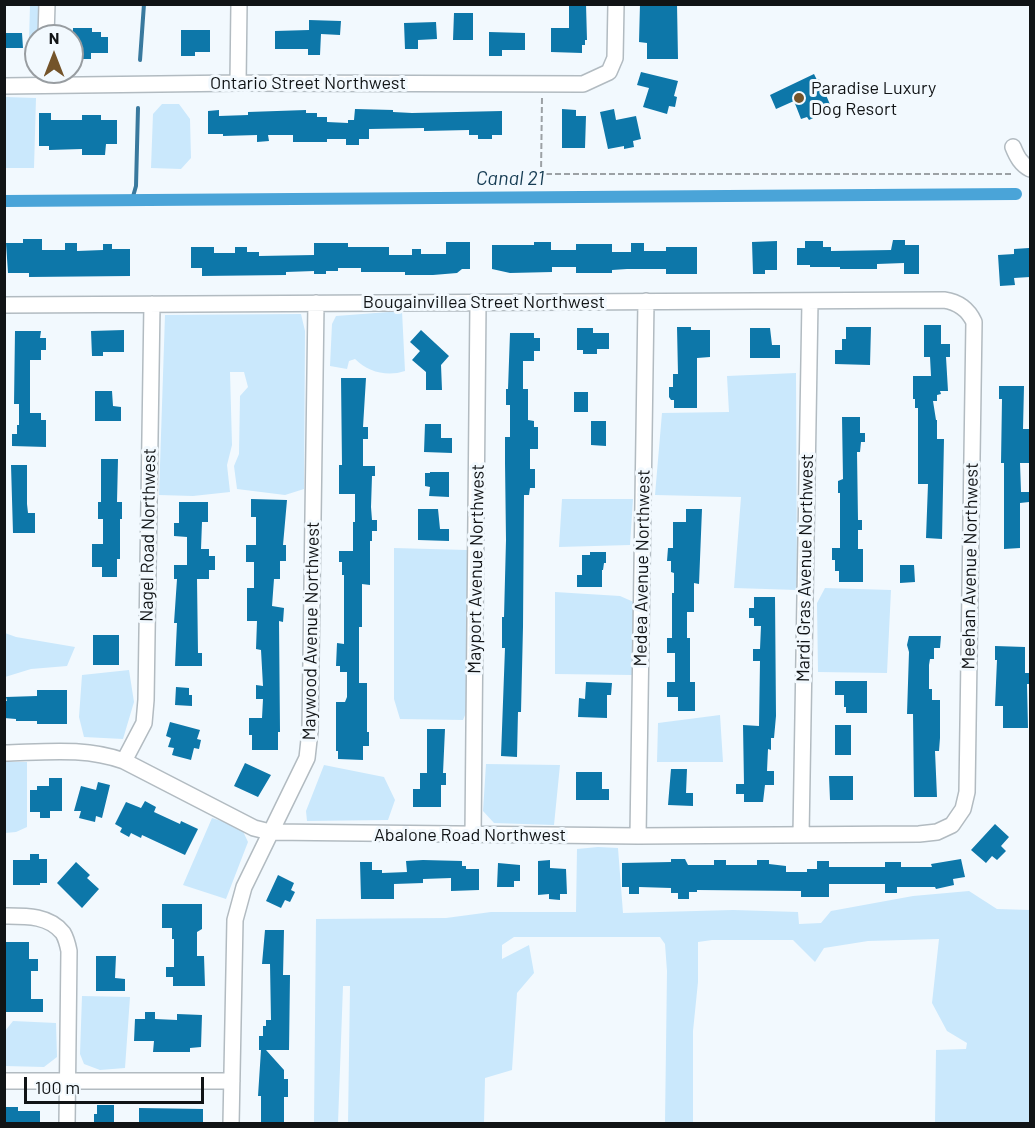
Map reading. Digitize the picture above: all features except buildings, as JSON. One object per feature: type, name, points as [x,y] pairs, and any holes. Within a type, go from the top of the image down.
[{"type":"street","points":[[46,24],[47,4]]},
{"type":"street","points":[[238,83],[239,4]]},
{"type":"street","name":"Ontario Street Northwest","points":[[84,80],[238,83],[584,84],[609,72],[615,58],[616,4]]},
{"type":"street","name":"Ontario Street Northwest","points":[[4,86],[24,83]]},
{"type":"street","points":[[1024,171],[1024,166],[1014,149],[1030,152]]},
{"type":"street","name":"Bougainvillea Street Northwest","points":[[4,305],[944,300],[963,307]]},
{"type":"street","name":"Medea Avenue Northwest","points":[[638,836],[646,301]]},
{"type":"street","name":"Mardi Gras Avenue Northwest","points":[[801,835],[810,301]]},
{"type":"street","name":"Maywood Avenue Northwest","points":[[231,1124],[235,920],[244,887],[307,758],[310,731],[316,303]]},
{"type":"street","name":"Mayport Avenue Northwest","points":[[473,835],[478,303]]},
{"type":"street","name":"Nagel Road Northwest","points":[[124,761],[144,723],[146,700],[152,304]]},
{"type":"street","name":"Meehan Avenue Northwest","points":[[952,825],[963,809],[967,792],[974,322],[963,307]]},
{"type":"street","name":"Abalone Road Northwest","points":[[4,753],[89,751],[104,754],[124,761],[254,828],[270,832],[638,836],[919,834],[938,832],[952,825]]},
{"type":"street","points":[[4,916],[26,916],[48,921],[64,934],[69,951],[67,1124]]},
{"type":"street","points":[[4,1081],[232,1081]]},
{"type":"path","points":[[542,83],[541,174],[1024,171]]},
{"type":"shaded area","points":[[30,5],[40,5],[40,24],[29,24]]},
{"type":"shaded area","points":[[5,97],[36,98],[34,168],[5,168]]},
{"type":"shaded area","points":[[162,104],[179,104],[190,119],[191,158],[181,169],[151,168],[153,114]]},
{"type":"shaded area","points":[[402,311],[405,371],[378,372],[355,359],[349,361],[347,369],[330,366],[332,324],[336,316]]},
{"type":"shaded area","points":[[301,314],[305,331],[304,489],[285,495],[237,489],[234,466],[239,454],[240,396],[248,387],[244,372],[230,372],[232,445],[227,465],[230,492],[193,496],[159,495],[165,315]]},
{"type":"shaded area","points":[[796,373],[797,590],[734,588],[741,497],[655,495],[662,413],[729,412],[727,376]]},
{"type":"shaded area","points":[[562,499],[633,499],[630,545],[559,547]]},
{"type":"shaded area","points":[[394,548],[467,550],[468,708],[463,720],[400,719],[394,699]]},
{"type":"shaded area","points":[[825,588],[891,590],[887,673],[818,672],[817,603]]},
{"type":"shaded area","points":[[555,592],[620,596],[636,603],[632,675],[555,674]]},
{"type":"shaded area","points":[[5,633],[75,647],[67,666],[31,669],[5,677]]},
{"type":"shaded area","points":[[129,670],[134,702],[123,739],[84,737],[79,717],[82,675]]},
{"type":"shaded area","points":[[720,715],[723,762],[657,762],[658,723]]},
{"type":"shaded area","points":[[5,762],[27,762],[27,827],[16,832],[5,833]]},
{"type":"shaded area","points":[[486,764],[560,765],[554,825],[494,823],[483,811]]},
{"type":"shaded area","points":[[324,765],[384,777],[395,800],[388,820],[307,821],[306,811]]},
{"type":"shaded area","points":[[212,818],[241,827],[248,842],[226,899],[183,885]]},
{"type":"shaded area","points":[[618,848],[623,913],[733,910],[798,912],[799,924],[821,923],[831,911],[913,896],[969,891],[997,909],[1030,910],[1030,1123],[935,1123],[936,1050],[966,1049],[967,1043],[947,1031],[932,1003],[939,939],[868,941],[824,948],[815,962],[793,940],[698,942],[698,982],[693,1031],[693,1123],[665,1123],[667,971],[665,944],[660,937],[514,937],[502,945],[502,959],[529,945],[534,973],[517,993],[512,1070],[485,1078],[484,1123],[348,1123],[350,986],[343,986],[338,1123],[314,1123],[316,919],[446,918],[491,912],[576,912],[577,849]]},
{"type":"shaded area","points":[[82,996],[130,997],[125,1068],[100,1070],[84,1064],[80,1054]]},
{"type":"shaded area","points":[[13,1021],[56,1023],[57,1057],[44,1067],[5,1066],[5,1031]]},
{"type":"waterway","points":[[140,60],[144,4]]},
{"type":"waterway","points":[[132,200],[136,186],[138,108]]},
{"type":"waterway","name":"Canal 21","points":[[4,201],[1016,194]]},
{"type":"place","name":"Paradise Luxury Dog Resort","points":[[799,98]]}]
